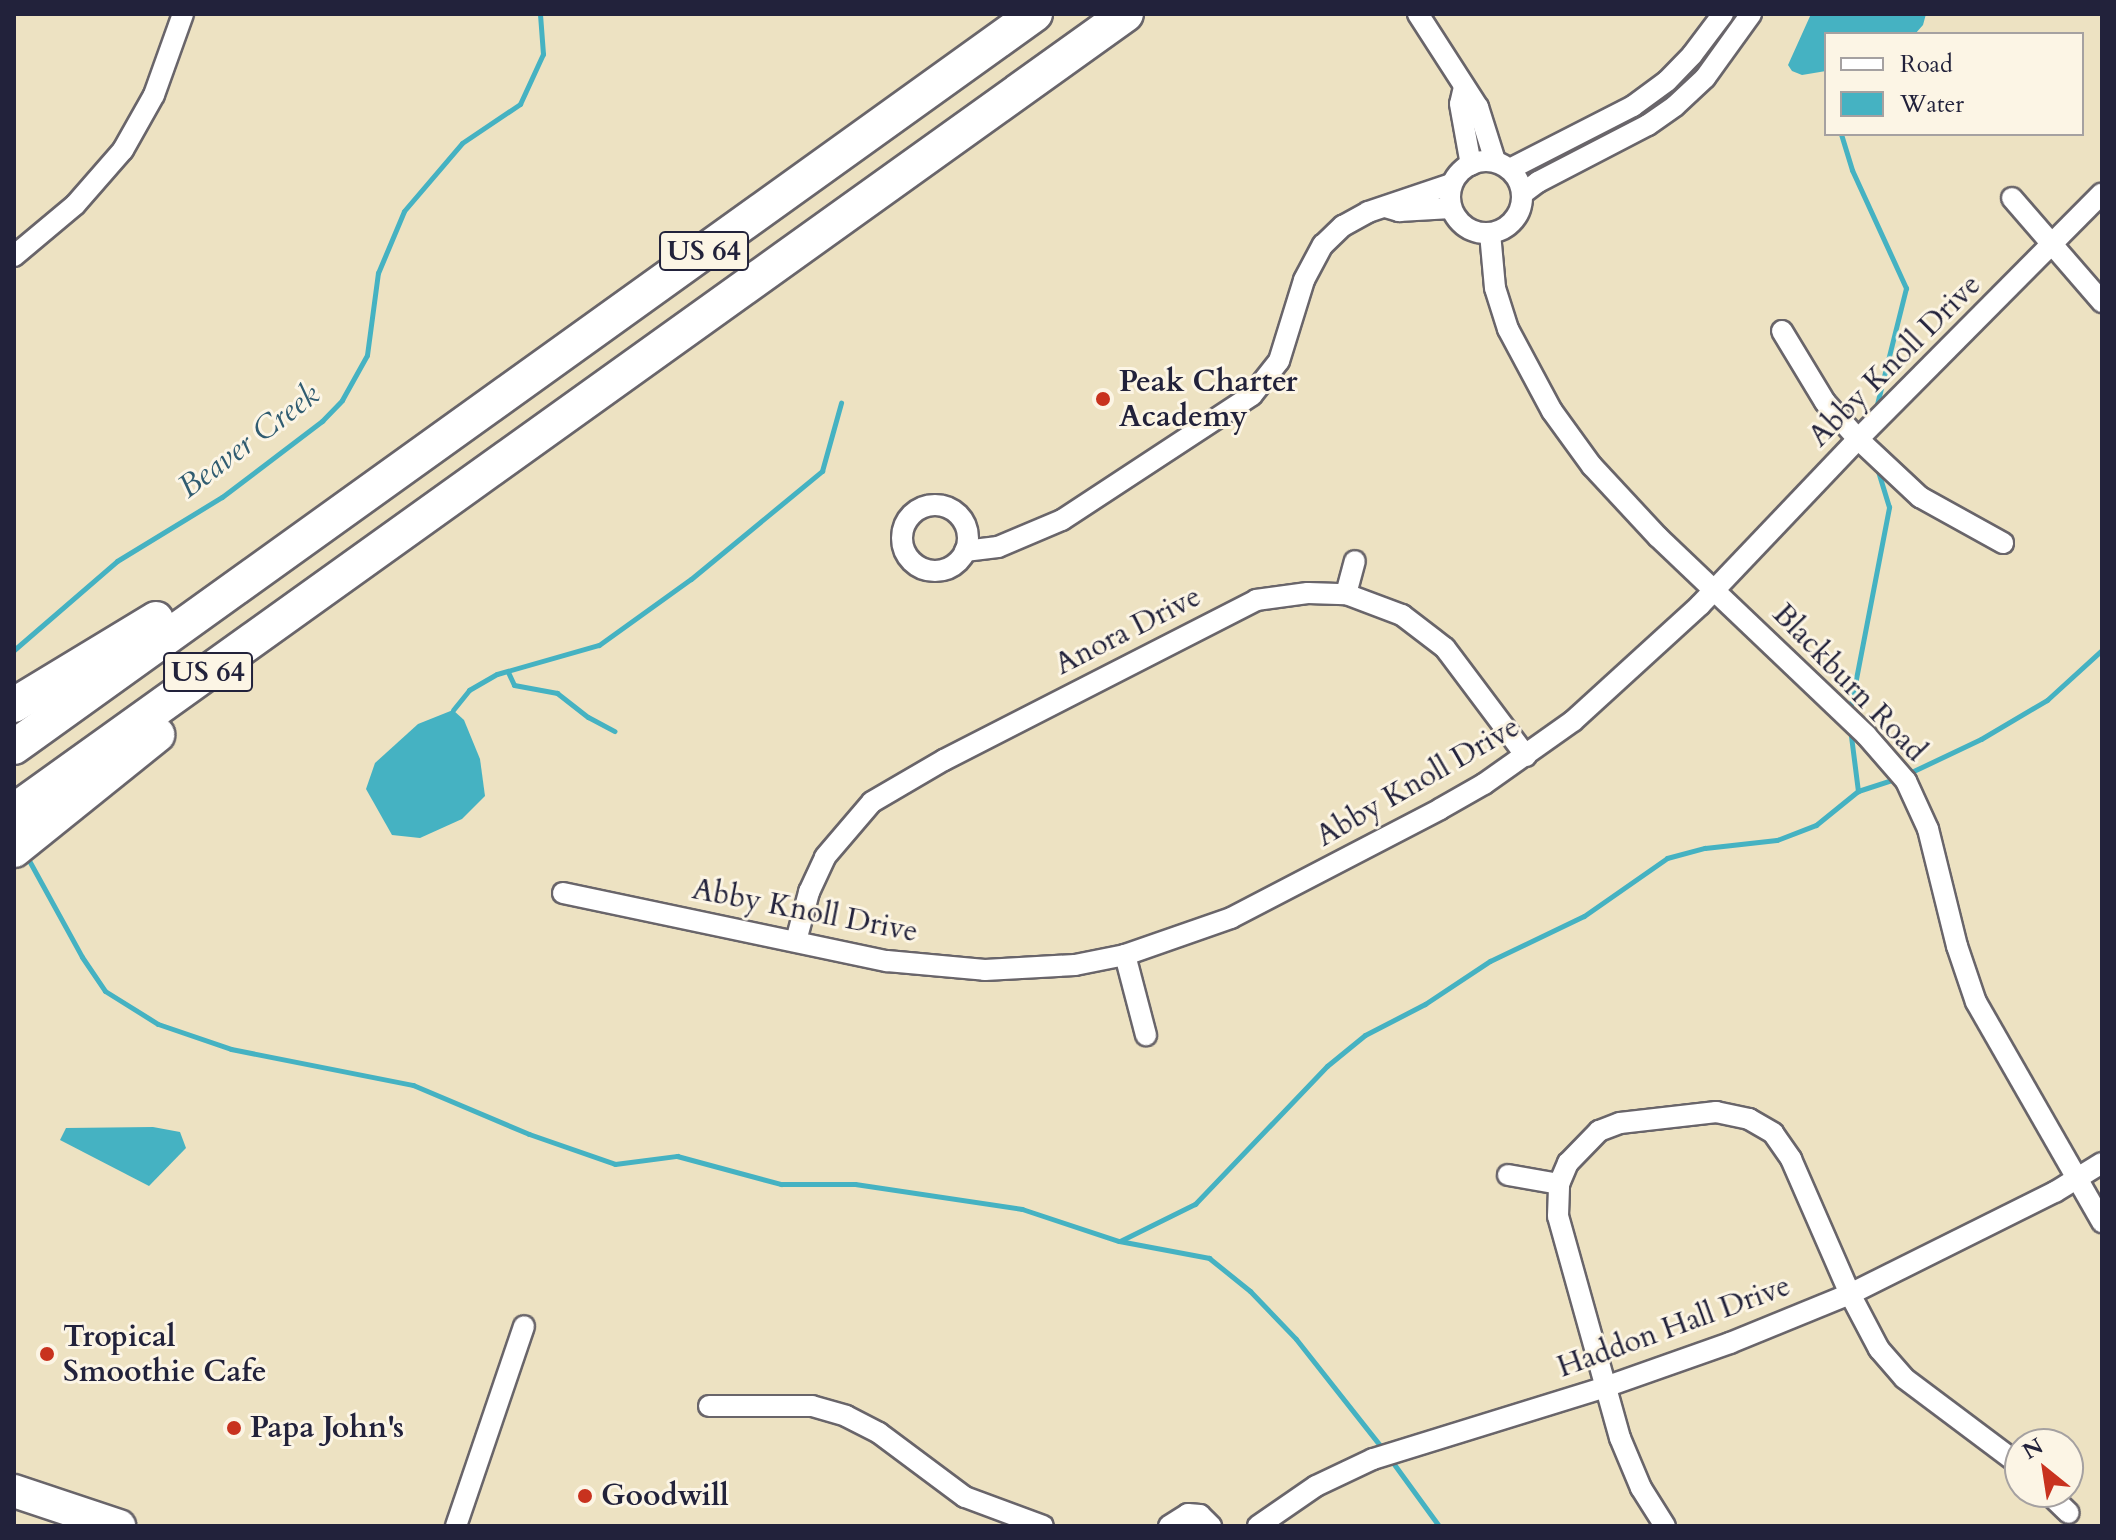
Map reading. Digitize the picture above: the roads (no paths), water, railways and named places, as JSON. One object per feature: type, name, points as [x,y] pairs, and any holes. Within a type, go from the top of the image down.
[{"type":"highway","name":"US 64","points":[[14,747],[1035,14]]},
{"type":"highway","points":[[1038,75],[1105,14]]},
{"type":"highway","name":"US 64","points":[[14,811],[1126,14]]},
{"type":"highway","points":[[14,705],[372,489]]},
{"type":"highway","points":[[14,850],[201,701],[402,532]]},
{"type":"main road","points":[[14,1491],[119,1526]]},
{"type":"street","points":[[14,256],[75,205],[123,150],[154,95],[183,14]]},
{"type":"street","points":[[1418,14],[1455,66],[1464,87],[1478,107],[1502,165],[1519,181],[1522,194],[1517,215],[1510,224],[1490,233],[1466,228],[1451,208],[1451,184],[1457,173],[1471,165],[1502,165],[1633,106],[1667,81],[1718,22],[1733,42]]},
{"type":"street","points":[[1522,194],[1538,182],[1657,119],[1705,78],[1751,14]]},
{"type":"street","points":[[1464,87],[1460,104],[1471,165]]},
{"type":"street","points":[[966,541],[1034,534],[1062,520],[1252,395],[1279,361],[1304,280],[1323,245],[1356,218],[1385,207],[1394,200],[1451,184]]},
{"type":"street","name":"Abby Knoll Drive","points":[[563,893],[887,961],[985,970],[1075,965],[1125,955],[1203,929],[1288,890],[1440,809],[1526,756],[1627,675],[1715,591],[1858,439],[2102,193]]},
{"type":"street","points":[[2012,198],[2102,302]]},
{"type":"street","points":[[1385,207],[1399,211],[1451,208]]},
{"type":"street","name":"Blackburn Road","points":[[1490,233],[1492,274],[1499,305],[1515,347],[1552,411],[1601,476],[1715,591],[1866,735],[1906,781],[1928,829],[1957,946],[1976,1002],[2102,1222]]},
{"type":"street","points":[[1782,331],[1825,402],[1858,439],[1920,497],[2003,543]]},
{"type":"street","points":[[1346,594],[1355,561]]},
{"type":"street","name":"Anora Drive","points":[[796,941],[809,892],[825,857],[855,819],[894,787],[1231,611],[1280,595],[1346,594],[1402,615],[1445,648],[1526,756]]},
{"type":"street","points":[[1125,955],[1146,1035]]},
{"type":"street","points":[[1665,1526],[1634,1472],[1605,1387],[1558,1216],[1559,1184],[1568,1163],[1584,1143],[1599,1131],[1620,1123],[1716,1112],[1749,1119],[1773,1133],[1791,1159],[1850,1294],[1879,1349],[1904,1378],[2004,1453]]},
{"type":"street","name":"Haddon Hall Drive","points":[[1258,1526],[1316,1486],[1373,1459],[1605,1387],[1730,1343],[1850,1294],[2102,1163]]},
{"type":"street","points":[[1508,1175],[1559,1184]]},
{"type":"street","points":[[456,1526],[524,1326]]},
{"type":"street","points":[[709,1406],[812,1406],[846,1416],[879,1433],[965,1497],[1043,1526]]},
{"type":"street","points":[[2064,1508],[2069,1513]]},
{"type":"street","points":[[1169,1526],[1188,1514],[1200,1515],[1211,1526]]},
{"type":"water","points":[[1811,14],[1926,14],[1917,32],[1824,32],[1824,71],[1802,75],[1792,71],[1788,65]]},
{"type":"water","points":[[453,710],[464,720],[480,759],[485,796],[462,819],[420,838],[392,835],[366,789],[375,763],[418,724]]},
{"type":"water","points":[[153,1127],[180,1132],[186,1148],[149,1186],[60,1140],[66,1128]]},
{"type":"waterway","name":"Beaver Creek","points":[[14,650],[117,561],[222,497],[322,421],[342,400],[367,355],[378,273],[404,211],[462,143],[520,104],[543,54],[540,14]]},
{"type":"waterway","points":[[1842,136],[1852,170],[1906,288],[1875,412]]},
{"type":"waterway","points":[[453,710],[469,690],[497,674],[599,645],[691,579],[822,471],[841,403]]},
{"type":"waterway","points":[[1850,710],[1889,507],[1878,470]]},
{"type":"waterway","points":[[1905,775],[1981,739],[2047,700],[2102,650]]},
{"type":"waterway","points":[[508,672],[514,685],[557,693],[588,717],[614,731]]},
{"type":"waterway","points":[[1850,728],[1858,791]]},
{"type":"waterway","points":[[1120,1241],[1195,1204],[1327,1066],[1365,1035],[1425,1004],[1490,961],[1584,916],[1667,858],[1705,848],[1777,840],[1816,825],[1858,791],[1896,779]]},
{"type":"waterway","points":[[26,855],[82,957],[105,991],[158,1024],[231,1049],[413,1085],[529,1134],[615,1164],[677,1156],[781,1184],[855,1184],[1022,1209],[1119,1241],[1209,1258],[1250,1291],[1296,1339],[1383,1449]]},
{"type":"waterway","points":[[1391,1460],[1439,1526]]},
{"type":"place","name":"Peak Charter Academy","points":[[1103,399]]},
{"type":"place","name":"Tropical Smoothie Cafe","points":[[47,1354]]},
{"type":"place","name":"Papa John's","points":[[234,1428]]},
{"type":"place","name":"Goodwill","points":[[585,1496]]}]
